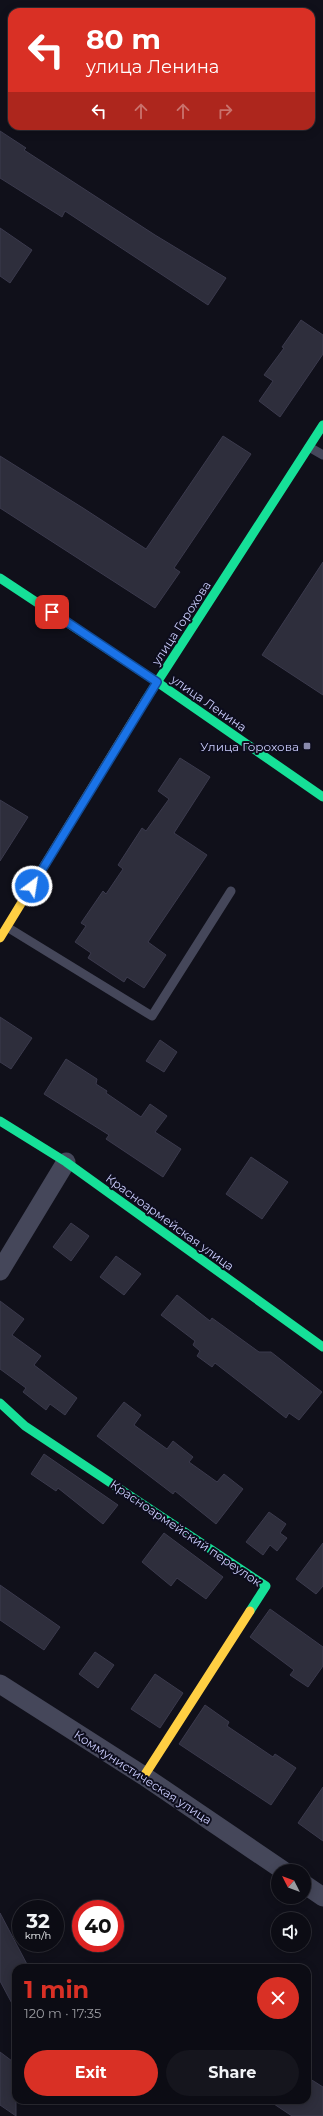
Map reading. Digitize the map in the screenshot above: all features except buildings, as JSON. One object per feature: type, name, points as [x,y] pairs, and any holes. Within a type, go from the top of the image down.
[{"type":"street","name":"улица Горохова","points":[[0,938],[157,682],[323,425]]},
{"type":"street","name":"улица Ленина","points":[[0,578],[157,682],[323,797]]},
{"type":"street","name":"Красноармейская улица","points":[[0,1121],[66,1162],[323,1347]]},
{"type":"street","points":[[0,1272],[66,1162]]},
{"type":"street","name":"Красноармейский переулок","points":[[0,1403],[25,1426],[266,1586],[144,1776]]},
{"type":"street","name":"Коммунистическая улица","points":[[0,1684],[144,1776],[274,1864]]},
{"type":"street","points":[[311,1889],[323,1897]]},
{"type":"lane","points":[[309,447],[323,455]]},
{"type":"lane","points":[[7,927],[152,1016],[231,891]]},
{"type":"traffic: fast","points":[[145,701],[323,425]]},
{"type":"traffic: fast","points":[[0,578],[157,682],[323,797]]},
{"type":"traffic: fast","points":[[0,1121],[66,1162],[323,1347]]},
{"type":"traffic: fast","points":[[0,1403],[25,1426],[266,1586],[250,1611]]},
{"type":"traffic: slow","points":[[0,938],[145,701]]},
{"type":"traffic: slow","points":[[144,1776],[250,1611]]},
{"type":"place","name":"Улица Горохова","points":[[307,746]]},
{"type":"route","points":[[32,886],[157,682],[52,612]]}]
